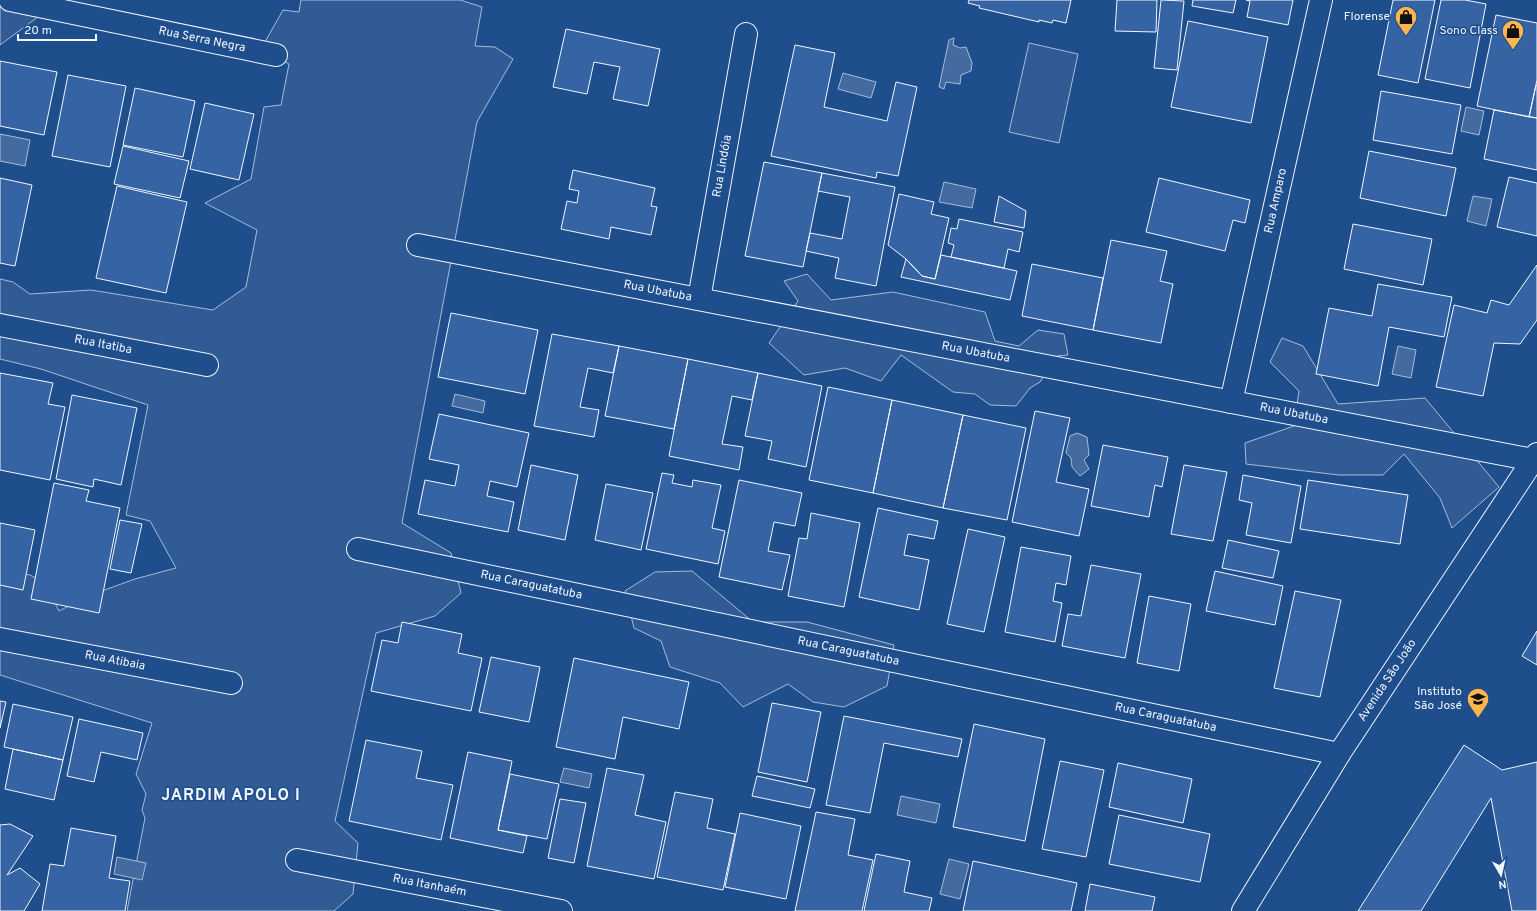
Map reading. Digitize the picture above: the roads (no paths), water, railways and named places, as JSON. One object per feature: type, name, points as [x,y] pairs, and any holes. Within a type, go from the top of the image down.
[{"type":"street","name":"Rua Serra Negra","points":[[10,0],[276,55]]},
{"type":"street","name":"Rua Amparo","points":[[1231,402],[1320,0]]},
{"type":"street","name":"Rua Lindóia","points":[[699,299],[746,34]]},
{"type":"street","name":"Rua Ubatuba","points":[[418,245],[1231,402],[1535,457]]},
{"type":"street","name":"Rua Itatiba","points":[[0,325],[207,365]]},
{"type":"street","name":"Avenida São João","points":[[1243,911],[1339,754],[1535,457]]},
{"type":"street","name":"Rua Caraguatatuba","points":[[358,549],[1339,754]]},
{"type":"street","name":"Rua Atibaia","points":[[0,639],[231,683]]},
{"type":"street","name":"Rua Itanhaém","points":[[297,860],[561,911]]},
{"type":"place","name":"Florense","points":[[1406,36]]},
{"type":"place","name":"Sono Class","points":[[1513,50]]},
{"type":"place","name":"Instituto São José","points":[[1478,718]]},
{"type":"district","name":"JARDIM APOLO I","points":[[231,796]]}]
